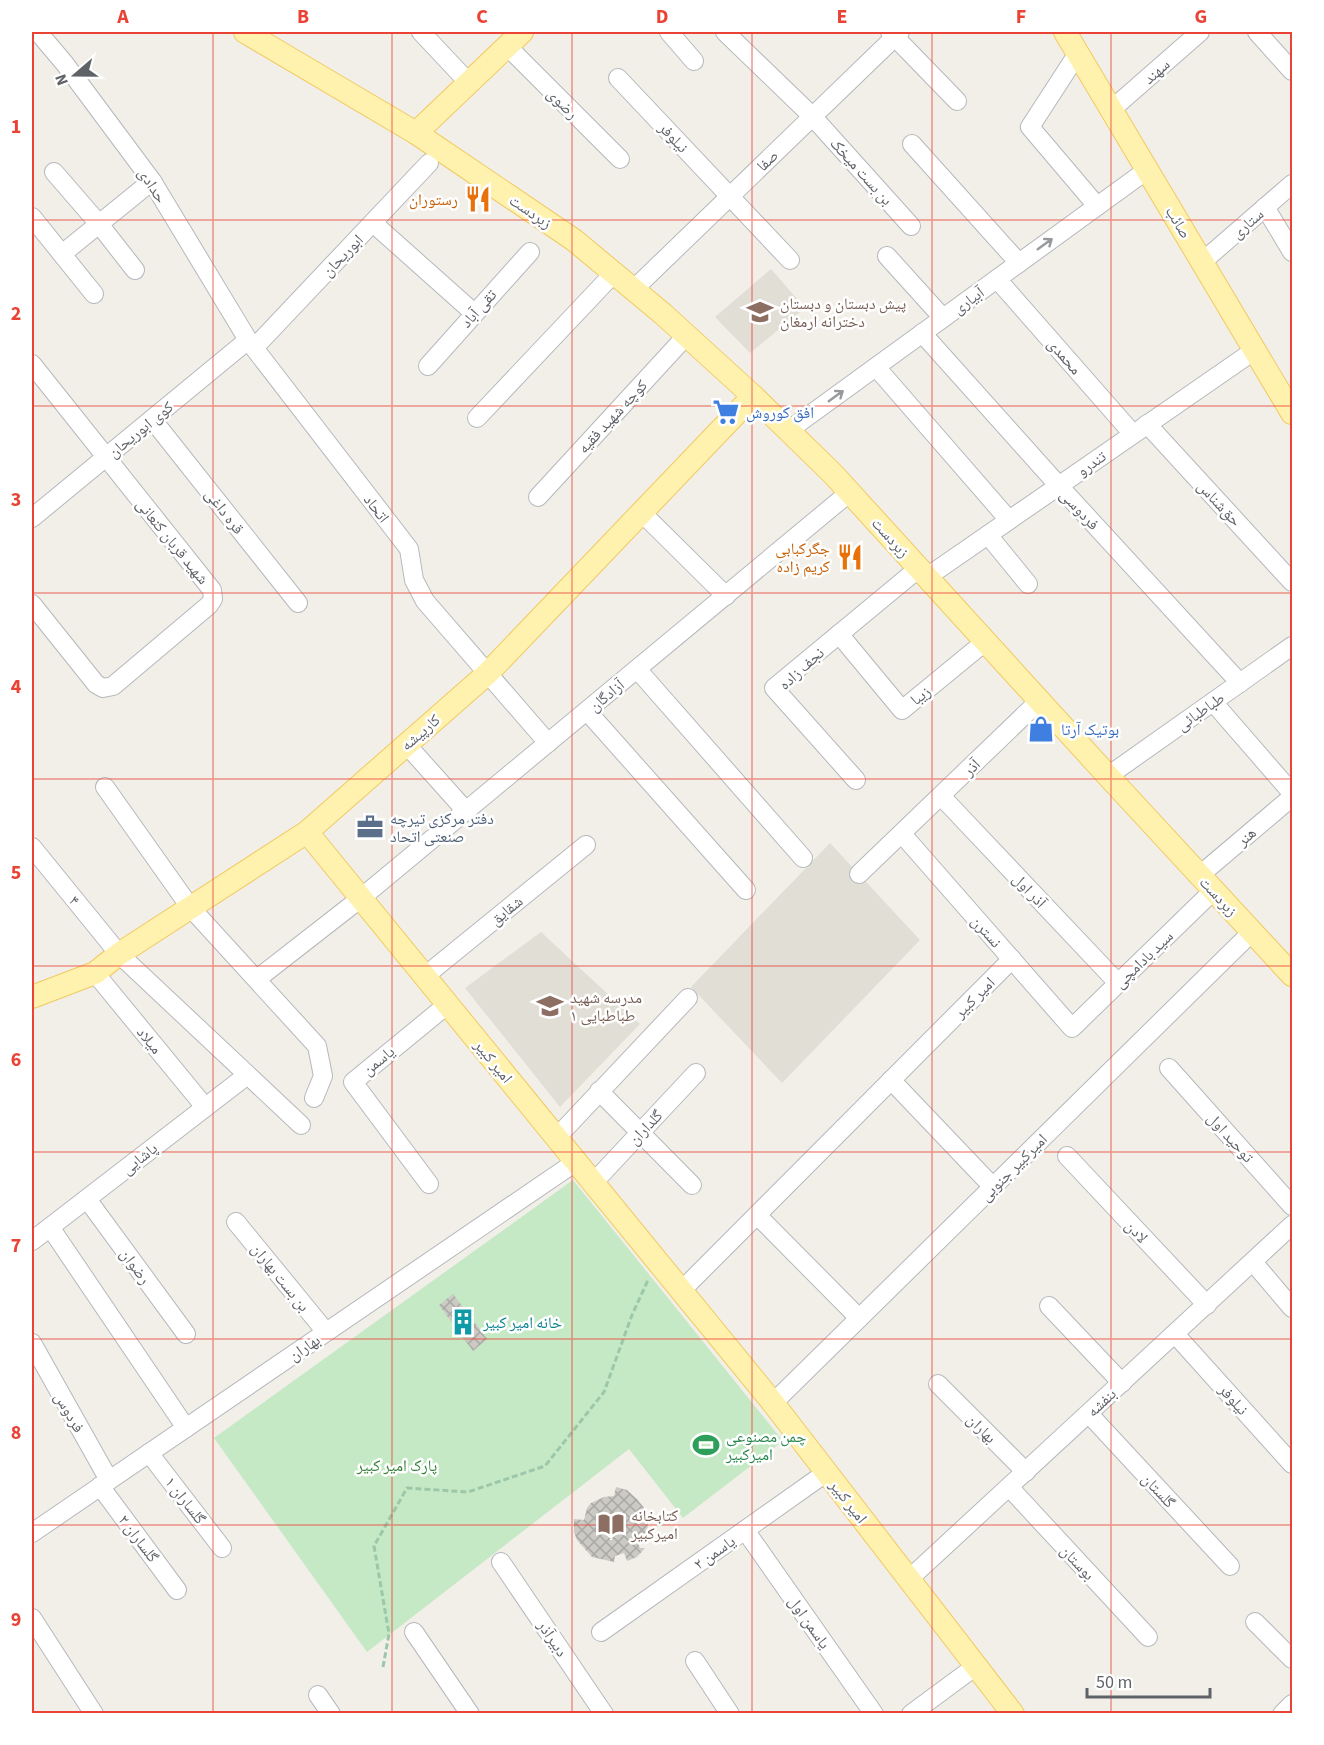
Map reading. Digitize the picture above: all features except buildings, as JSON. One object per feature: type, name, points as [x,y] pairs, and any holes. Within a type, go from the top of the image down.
[{"type":"main road","points":[[246,32],[416,133],[514,39]]},
{"type":"main road","name":"صائب","points":[[1065,32],[1293,412]]},
{"type":"main road","name":"زبردست","points":[[416,133],[435,157],[574,240],[687,335],[789,430],[850,492],[1108,776],[1293,975]]},
{"type":"main road","name":"کارپیشه","points":[[32,997],[94,972],[307,832],[488,673],[753,396]]},
{"type":"main road","name":"امیر کبیر","points":[[307,832],[773,1403],[1013,1713]]},
{"type":"street","name":"حدادی","points":[[38,32],[65,64],[152,182],[251,344]]},
{"type":"street","points":[[421,32],[468,82]]},
{"type":"street","points":[[669,32],[694,61]]},
{"type":"street","name":"بن بست میخک","points":[[725,32],[812,116],[911,226]]},
{"type":"street","name":"سهند","points":[[1111,110],[1200,32]]},
{"type":"street","points":[[1257,32],[1293,71]]},
{"type":"street","points":[[895,33],[957,101]]},
{"type":"street","name":"صفا","points":[[633,289],[895,33]]},
{"type":"street","name":"رضوی","points":[[514,39],[620,159]]},
{"type":"street","points":[[1078,53],[1030,127],[1097,206]]},
{"type":"street","name":"نیلوفر","points":[[618,78],[790,260]]},
{"type":"street","points":[[912,144],[1018,263]]},
{"type":"street","name":"ابوریحان","points":[[251,344],[373,223],[435,157]]},
{"type":"street","name":"آبیاری","points":[[789,430],[1147,170]]},
{"type":"street","points":[[54,172],[135,270]]},
{"type":"street","points":[[62,254],[152,182]]},
{"type":"street","name":"ستاری","points":[[1202,262],[1293,184]]},
{"type":"street","points":[[1265,207],[1293,252]]},
{"type":"street","points":[[32,217],[94,294]]},
{"type":"street","points":[[373,223],[474,313]]},
{"type":"street","name":"تقی آباد","points":[[428,366],[530,252]]},
{"type":"street","points":[[887,256],[943,318]]},
{"type":"street","points":[[477,418],[614,273]]},
{"type":"street","name":"محمدی","points":[[997,279],[1140,429]]},
{"type":"street","name":"فردوسی","points":[[922,333],[1240,682]]},
{"type":"street","name":"کوچه شهید فقیه","points":[[538,497],[687,335]]},
{"type":"street","name":"کوی ابوریحان","points":[[32,518],[152,419],[251,344]]},
{"type":"street","name":"اتحاد","points":[[251,344],[409,549],[414,580],[425,601],[548,743]]},
{"type":"street","name":"تندرو","points":[[923,573],[988,535],[1255,350]]},
{"type":"street","points":[[32,363],[106,457]]},
{"type":"street","points":[[876,367],[1009,520]]},
{"type":"street","name":"قره داغی","points":[[152,419],[298,603]]},
{"type":"street","name":"حق‌شناس","points":[[1140,429],[1293,582]]},
{"type":"street","name":"شهید قربان کنعانی","points":[[32,604],[96,684],[104,688],[113,686],[209,605],[213,599],[212,590],[106,457]]},
{"type":"street","name":"آزادگان","points":[[257,979],[361,898],[850,492]]},
{"type":"street","points":[[641,512],[726,596]]},
{"type":"street","points":[[988,535],[1028,584]]},
{"type":"street","name":"نجف زاده","points":[[856,780],[774,688],[839,634],[923,573]]},
{"type":"street","name":"زیبا","points":[[839,634],[902,710],[986,641]]},
{"type":"street","name":"طباطبائی","points":[[1108,776],[1240,682],[1291,650]]},
{"type":"street","points":[[637,669],[803,858]]},
{"type":"street","name":"آذر","points":[[859,874],[1039,700]]},
{"type":"street","points":[[1212,702],[1293,795]]},
{"type":"street","points":[[587,711],[746,890]]},
{"type":"street","points":[[406,744],[466,811]]},
{"type":"street","points":[[105,787],[190,907],[317,1046],[323,1076],[314,1098]]},
{"type":"street","name":"هنر","points":[[1207,883],[1293,795]]},
{"type":"street","name":"آذر اول","points":[[941,796],[1118,983]]},
{"type":"street","name":"نسترن","points":[[902,834],[1072,1028]]},
{"type":"street","name":"شقایق","points":[[425,976],[586,845]]},
{"type":"street","name":"۴","points":[[32,847],[119,954],[246,1076],[301,1125]]},
{"type":"street","name":"سید بادامچی","points":[[1072,1028],[1118,983],[1207,883]]},
{"type":"street","name":"امیرکبیر جنوبی","points":[[773,1403],[1252,932]]},
{"type":"street","name":"امیر کبیر","points":[[682,1290],[1012,959]]},
{"type":"street","name":"میلاد","points":[[94,972],[205,1107]]},
{"type":"street","points":[[557,1137],[688,998]]},
{"type":"street","name":"یاسمن","points":[[429,1184],[353,1082],[448,1004]]},
{"type":"street","name":"توحید اول","points":[[1168,1068],[1290,1196]]},
{"type":"street","name":"گلداران","points":[[594,1182],[696,1073]]},
{"type":"street","name":"پاشایی","points":[[32,1241],[246,1076]]},
{"type":"street","points":[[891,1080],[993,1187]]},
{"type":"street","points":[[599,1092],[692,1185]]},
{"type":"street","name":"لادن","points":[[1067,1156],[1207,1305]]},
{"type":"street","name":"بهاران","points":[[35,1524],[105,1483],[577,1161]]},
{"type":"street","name":"رضوان","points":[[87,1199],[186,1334]]},
{"type":"street","points":[[757,1215],[859,1318]]},
{"type":"street","name":"بن بست بهاران","points":[[236,1222],[326,1332]]},
{"type":"street","name":"بنفشه","points":[[909,1580],[1293,1225]]},
{"type":"street","points":[[50,1227],[186,1428]]},
{"type":"street","points":[[1253,1262],[1293,1308]]},
{"type":"street","points":[[1049,1306],[1122,1383]]},
{"type":"street","name":"نیلوفر","points":[[1175,1334],[1293,1464]]},
{"type":"street","name":"فردوس","points":[[32,1343],[105,1483]]},
{"type":"street","name":"بهاران","points":[[938,1384],[1026,1472]]},
{"type":"street","name":"گلستان","points":[[1089,1413],[1230,1566]]},
{"type":"street","name":"گلساران ۱","points":[[149,1453],[222,1548]]},
{"type":"street","name":"یاسمن ۲","points":[[601,1632],[827,1472]]},
{"type":"street","name":"گلساران ۲","points":[[105,1483],[177,1590]]},
{"type":"street","name":"بوستان","points":[[1009,1487],[1148,1637]]},
{"type":"street","name":"یاسمن اول","points":[[745,1530],[874,1713]]},
{"type":"street","name":"دبیرآذر","points":[[501,1562],[604,1713]]},
{"type":"street","points":[[32,1618],[94,1713]]},
{"type":"street","points":[[1255,1622],[1293,1659]]},
{"type":"street","points":[[414,1632],[470,1713]]},
{"type":"street","points":[[694,1660],[730,1713]]},
{"type":"street","points":[[911,1713],[976,1666]]},
{"type":"street","points":[[318,1695],[331,1713]]},
{"type":"street","points":[[1282,1713],[1293,1704]]},
{"type":"path","points":[[384,1668],[389,1634],[374,1546],[407,1488],[468,1492],[545,1466],[604,1392],[632,1315],[657,1260]]},
{"type":"shaded area","name":"پیش دبستان و دبستان دخترانه ارمغان","points":[[771,269],[805,308],[750,353],[715,317]]},
{"type":"shaded area","points":[[830,843],[920,940],[782,1083],[691,987]]},
{"type":"shaded area","name":"مدرسه شهید طباطبایی ۱","points":[[541,932],[640,1024],[560,1107],[465,988]]},
{"type":"green space","name":"پارک امیر کبیر","points":[[573,1180],[783,1441],[683,1518],[629,1449],[367,1652],[214,1438]]},
{"type":"place","name":"رستوران","points":[[478,199]]},
{"type":"place","name":"پیش دبستان و دبستان دخترانه ارمغان","points":[[760,312]]},
{"type":"place","name":"افق کوروش","points":[[726,412]]},
{"type":"place","name":"جگرکبابی کریم زاده","points":[[850,557]]},
{"type":"place","name":"بوتیک آرتا","points":[[1041,729]]},
{"type":"place","name":"دفتر مرکزی تیرچه صنعتی اتحاد","points":[[370,827]]},
{"type":"place","name":"مدرسه شهید طباطبایی ۱","points":[[550,1006]]},
{"type":"place","name":"خانه امیر کبیر","points":[[463,1322]]},
{"type":"place","name":"چمن مصنوعی امیرکبیر","points":[[706,1445]]},
{"type":"place","name":"کتابخانه امیرکبیر","points":[[611,1524]]}]
